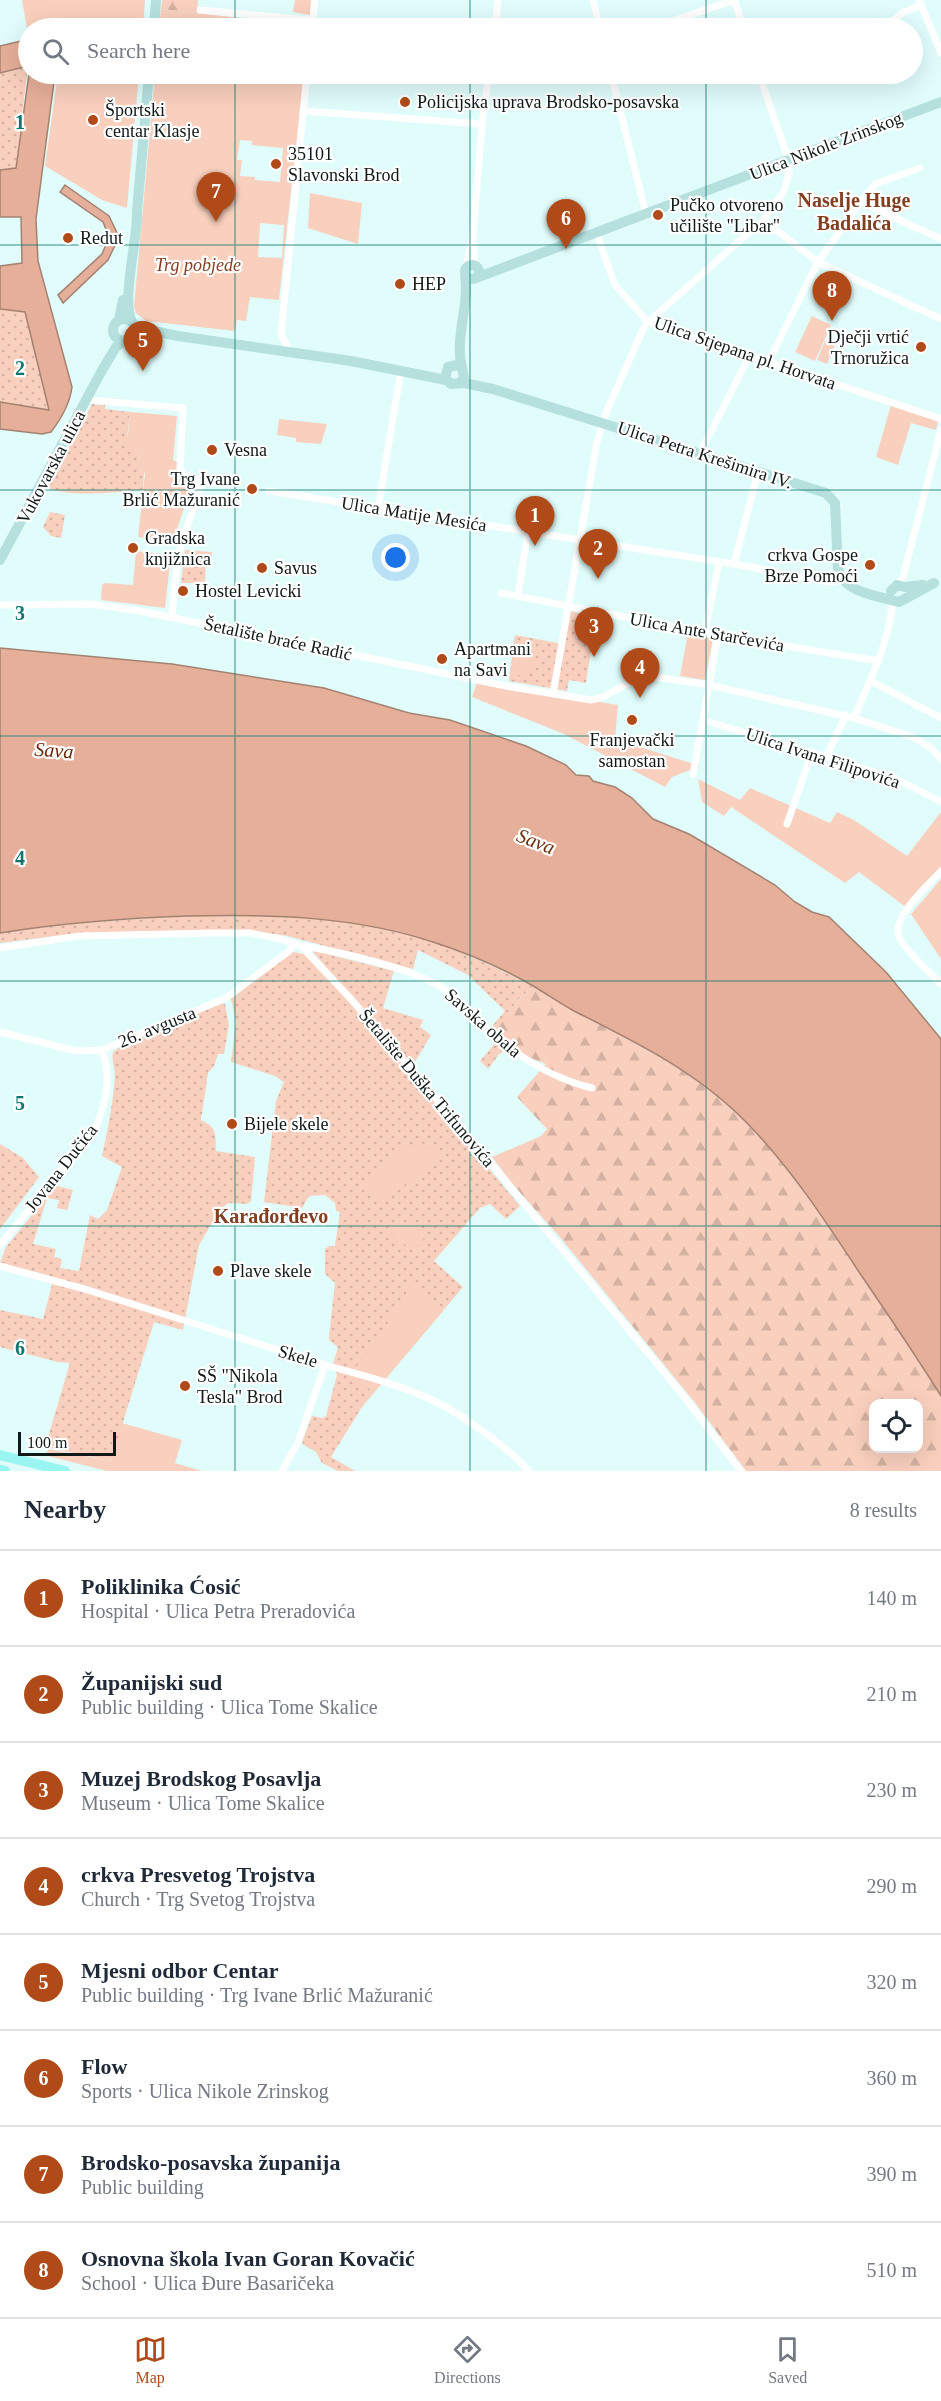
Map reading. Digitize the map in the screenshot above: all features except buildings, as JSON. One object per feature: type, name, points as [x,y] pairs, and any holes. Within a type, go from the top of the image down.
[{"type":"main road","points":[[155,18],[156,0]]},
{"type":"main road","points":[[128,339],[135,332],[128,306],[137,233],[136,211],[148,84]]},
{"type":"main road","name":"Ulica Nikole Zrinskog","points":[[473,272],[509,265],[941,102]]},
{"type":"main road","points":[[119,320],[130,233],[136,211]]},
{"type":"main road","points":[[461,336],[448,372],[454,384],[460,383],[464,378],[461,336],[473,272]]},
{"type":"main road","points":[[178,336],[117,338],[114,325],[119,320],[125,319],[144,329],[178,336],[402,370],[448,372],[457,365],[463,370]]},
{"type":"main road","name":"Vukovarska ulica","points":[[101,372],[114,332]]},
{"type":"main road","name":"Vukovarska ulica","points":[[0,560],[101,372],[116,347],[128,339]]},
{"type":"main road","name":"Ulica Petra Krešimira IV.","points":[[463,370],[493,389]]},
{"type":"main road","name":"Ulica Petra Krešimira IV.","points":[[460,383],[493,389],[602,422],[826,494],[833,499],[836,512],[838,569],[844,581]]},
{"type":"main road","name":"Ulica Matije Mesića","points":[[844,581],[857,589],[899,594]]},
{"type":"main road","points":[[899,594],[938,583]]},
{"type":"main road","points":[[0,1455],[65,1471]]},
{"type":"main road","points":[[0,1470],[5,1471]]},
{"type":"street","points":[[313,18],[315,0]]},
{"type":"street","points":[[496,18],[498,0]]},
{"type":"street","points":[[593,0],[598,18]]},
{"type":"street","points":[[681,18],[734,0],[740,18]]},
{"type":"street","points":[[896,18],[920,3],[941,53]]},
{"type":"street","points":[[200,10],[260,18]]},
{"type":"street","points":[[263,348],[276,343],[281,334],[306,84]]},
{"type":"street","points":[[473,272],[473,236],[488,84]]},
{"type":"street","points":[[614,84],[646,214]]},
{"type":"street","points":[[553,694],[602,422],[648,322],[763,220],[783,193],[789,174],[789,161],[762,84]]},
{"type":"street","points":[[303,111],[482,124]]},
{"type":"street","points":[[768,363],[818,262],[875,184],[920,168]]},
{"type":"street","points":[[861,202],[941,239]]},
{"type":"street","points":[[763,220],[818,262],[941,319]]},
{"type":"street","name":"Ulica Stjepana pl. Horvata","points":[[596,232],[615,285],[648,322],[941,419]]},
{"type":"street","points":[[281,334],[291,352]]},
{"type":"street","points":[[700,453],[749,357]]},
{"type":"street","points":[[378,508],[402,370]]},
{"type":"street","points":[[87,400],[183,408],[180,468],[184,474],[197,477],[200,483],[199,493],[178,555],[172,616]]},
{"type":"street","points":[[854,718],[879,662],[941,430]]},
{"type":"street","points":[[734,564],[758,472]]},
{"type":"street","name":"Ulica Matije Mesića","points":[[269,491],[734,564],[829,582],[844,581]]},
{"type":"street","points":[[518,596],[528,531]]},
{"type":"street","points":[[705,632],[719,562]]},
{"type":"street","name":"Ulica Ante Starčevića","points":[[501,593],[718,635],[879,662]]},
{"type":"street","name":"Šetalište braće Radić","points":[[0,605],[90,604],[172,616],[402,665],[553,694],[597,699],[629,682],[649,676],[709,685],[846,715],[913,737],[931,748],[941,759]]},
{"type":"street","points":[[693,774],[718,635]]},
{"type":"street","points":[[871,681],[941,718]]},
{"type":"street","points":[[826,757],[846,715]]},
{"type":"street","name":"Ulica Ivana Filipovića","points":[[702,720],[897,779],[941,802]]},
{"type":"street","points":[[787,824],[812,752]]},
{"type":"street","points":[[941,871],[904,912],[898,929],[900,940],[941,984]]},
{"type":"street","points":[[0,948],[80,936],[210,933],[250,933],[298,944]]},
{"type":"street","name":"26. avgusta","points":[[0,1032],[76,1051],[102,1050],[226,998],[298,944]]},
{"type":"street","name":"Savska obala","points":[[298,944],[410,973],[437,984],[446,990],[492,1036],[517,1055],[580,1085],[592,1088]]},
{"type":"street","name":"Šetalište Duška Trifunovića","points":[[298,944],[351,999],[481,1152],[682,1394],[741,1471]]},
{"type":"street","name":"Jovana Dučića","points":[[0,1245],[95,1130],[102,1114],[109,1075],[102,1050]]},
{"type":"street","name":"Skele","points":[[0,1266],[88,1290],[325,1365],[298,1442],[282,1471]]},
{"type":"street","points":[[325,1365],[374,1378],[433,1400],[477,1428],[519,1460],[529,1471]]},
{"type":"green space","points":[[22,0],[145,0],[144,18],[25,18]]},
{"type":"green space","points":[[162,0],[198,0],[197,13],[161,9]]},
{"type":"green space","points":[[295,0],[311,0],[310,15],[293,12]]},
{"type":"green space","points":[[161,9],[240,18],[160,18]]},
{"type":"green space","points":[[18,68],[18,84],[26,84],[16,168],[0,170],[0,73]]},
{"type":"green space","name":"Športski centar Klasje","points":[[57,84],[138,84],[127,208],[102,200],[45,166]]},
{"type":"green space","name":"Trg pobjede","points":[[154,84],[303,84],[279,300],[250,297],[246,321],[237,320],[235,331],[146,321],[136,313],[134,307]],"holes":[[[240,140],[252,141],[252,145],[283,148],[280,182],[240,176],[242,160],[237,160]],[[260,223],[284,225],[282,258],[258,257]]]},
{"type":"green space","points":[[310,193],[362,203],[358,244],[308,228]]},
{"type":"green space","points":[[0,309],[25,312],[49,410],[0,402]]},
{"type":"green space","points":[[812,316],[831,325],[815,361],[795,352]]},
{"type":"green space","points":[[825,341],[835,345],[827,364],[817,360]]},
{"type":"green space","points":[[92,404],[105,405],[105,409],[130,412],[127,438],[134,448],[138,449],[140,459],[136,470],[144,471],[143,490],[83,494],[47,488]]},
{"type":"green space","points":[[891,405],[938,421],[936,430],[911,423],[898,465],[876,457]]},
{"type":"green space","points":[[130,412],[177,416],[173,460],[177,462],[178,471],[183,478],[191,479],[174,542],[138,537],[145,474],[144,471],[136,470],[135,465],[140,459],[138,449],[129,449],[125,441],[128,435]]},
{"type":"green space","points":[[279,419],[327,424],[321,444],[296,442],[296,438],[277,435]]},
{"type":"green space","points":[[50,512],[65,515],[61,538],[51,536],[43,527]]},
{"type":"green space","points":[[185,550],[212,552],[212,562],[206,562],[205,583],[181,583]]},
{"type":"green space","points":[[136,551],[171,555],[165,608],[101,600],[102,585],[105,583],[133,585]]},
{"type":"green space","points":[[569,611],[596,616],[586,683],[569,680],[567,691],[509,681],[515,635],[563,644]]},
{"type":"green space","points":[[688,633],[713,638],[705,680],[680,676]]},
{"type":"green space","points":[[515,640],[536,659],[534,673],[509,677]]},
{"type":"green space","points":[[477,682],[618,705],[615,739],[700,766],[672,777],[665,787],[564,734],[472,697]]},
{"type":"green space","points":[[698,779],[740,800],[750,788],[830,823],[837,812],[854,820],[907,856],[941,812],[941,869],[907,908],[859,872],[845,883],[731,807],[724,816],[702,802]]},
{"type":"green space","points":[[941,879],[941,959],[911,914]]},
{"type":"green space","points":[[230,914],[332,920],[393,930],[465,954],[533,986],[518,1000],[508,1048],[500,1053],[488,1069],[480,1061],[497,1041],[486,1033],[505,1011],[468,975],[418,950],[413,969],[287,936],[248,930],[72,934],[0,943],[0,933],[29,929],[115,920]]},
{"type":"green space","points":[[294,952],[308,955],[382,1039],[520,1206],[506,1219],[490,1204],[480,1208],[434,1261],[463,1287],[362,1407],[331,1457],[355,1471],[338,1471],[322,1463],[316,1452],[302,1442],[312,1416],[323,1418],[326,1416],[337,1375],[333,1364],[338,1347],[329,1340],[335,1283],[325,1274],[325,1249],[335,1246],[340,1212],[336,1211],[335,1203],[325,1195],[309,1196],[302,1208],[264,1202],[276,1101],[284,1082],[275,1076],[231,1062],[236,1022],[231,999],[286,955]]},
{"type":"green space","points":[[313,952],[394,971],[383,1008],[423,1020],[420,1027],[431,1035],[412,1067]]},
{"type":"green space","points":[[533,986],[645,1048],[709,1090],[738,1114],[764,1142],[813,1203],[935,1384],[941,1398],[941,1471],[746,1471],[696,1404],[492,1157],[541,1136],[547,1129],[517,1097],[546,1064],[523,1055],[496,1032],[507,1013]]},
{"type":"green space","points":[[222,1003],[225,1004],[229,1025],[224,1054],[218,1054],[214,1066],[208,1073],[201,1120],[213,1129],[216,1151],[255,1157],[251,1201],[247,1204],[229,1203],[221,1208],[199,1245],[183,1330],[154,1322],[111,1461],[45,1447],[70,1363],[0,1347],[0,1310],[43,1319],[54,1277],[0,1263],[6,1247],[57,1186],[73,1190],[67,1210],[57,1208],[59,1200],[47,1198],[33,1244],[56,1249],[54,1257],[62,1259],[60,1268],[79,1271],[90,1215],[98,1219],[107,1210],[122,1167],[102,1156],[114,1085],[113,1052],[121,1046]]},
{"type":"green space","points":[[418,1140],[439,1155],[438,1159],[422,1173],[384,1199],[378,1199],[360,1186],[403,1145],[409,1150]]},
{"type":"green space","points":[[0,1144],[23,1158],[39,1177],[0,1229]]},
{"type":"green space","points":[[400,1220],[411,1224],[427,1235],[413,1251],[391,1235]]},
{"type":"green space","points":[[411,1285],[443,1311],[374,1392],[351,1377],[352,1372],[380,1335]]},
{"type":"green space","points":[[122,1423],[182,1440],[175,1463],[202,1471],[107,1471],[48,1456],[48,1449],[111,1461]]},
{"type":"water","points":[[18,42],[18,68],[0,73],[0,46]]},
{"type":"water","points":[[28,84],[54,84],[36,219],[38,261],[72,387],[67,405],[58,422],[51,432],[42,434],[0,429],[0,402],[49,410],[25,312],[0,309],[0,266],[22,263],[21,217],[0,217],[0,170],[16,168]]},
{"type":"water","points":[[65,185],[109,216],[119,237],[108,260],[63,303],[58,295],[102,254],[109,237],[103,222],[60,192]]},
{"type":"water","name":"Sava","points":[[0,648],[172,664],[324,688],[409,713],[450,720],[526,746],[566,765],[576,775],[589,776],[593,781],[615,787],[632,798],[653,819],[689,834],[775,885],[795,902],[812,912],[829,917],[886,972],[941,1039],[941,1396],[820,1214],[777,1157],[746,1122],[707,1088],[665,1059],[487,962],[436,943],[375,927],[282,917],[219,915],[164,917],[70,924],[0,933]]},
{"type":"place","name":"Policijska uprava Brodsko-posavska","points":[[405,102]]},
{"type":"place","name":"Športski centar Klasje","points":[[93,120]]},
{"type":"place","name":"35101 Slavonski Brod","points":[[276,164]]},
{"type":"place","name":"Pučko otvoreno učilište \"Libar\"","points":[[658,215]]},
{"type":"place","name":"Brodsko-posavska županija","points":[[216,222]]},
{"type":"place","name":"Redut","points":[[68,238]]},
{"type":"place","name":"Flow","points":[[566,249]]},
{"type":"place","name":"HEP","points":[[400,284]]},
{"type":"place","name":"Osnovna škola Ivan Goran Kovačić","points":[[832,321]]},
{"type":"place","name":"Dječji vrtić Trnoružica","points":[[921,347]]},
{"type":"place","name":"Mjesni odbor Centar","points":[[143,371]]},
{"type":"place","name":"Vesna","points":[[212,450]]},
{"type":"place","name":"Trg Ivane Brlić Mažuranić","points":[[252,489]]},
{"type":"place","name":"Poliklinika Ćosić","points":[[535,546]]},
{"type":"place","name":"Gradska knjižnica","points":[[133,548]]},
{"type":"place","name":"crkva Gospe Brze Pomoći","points":[[870,565]]},
{"type":"place","name":"Savus","points":[[262,568]]},
{"type":"place","name":"Županijski sud","points":[[598,579]]},
{"type":"place","name":"Hostel Levicki","points":[[183,591]]},
{"type":"place","name":"Muzej Brodskog Posavlja","points":[[594,657]]},
{"type":"place","name":"Apartmani na Savi","points":[[442,659]]},
{"type":"place","name":"crkva Presvetog Trojstva","points":[[640,698]]},
{"type":"place","name":"Franjevački samostan","points":[[632,720]]},
{"type":"place","name":"Bijele skele","points":[[232,1124]]},
{"type":"place","name":"Plave skele","points":[[218,1271]]},
{"type":"place","name":"SŠ \"Nikola Tesla\" Brod","points":[[185,1386]]},
{"type":"district","name":"Naselje Huge Badalića","points":[[854,212]]},
{"type":"district","name":"Karađorđevo","points":[[271,1216]]}]
